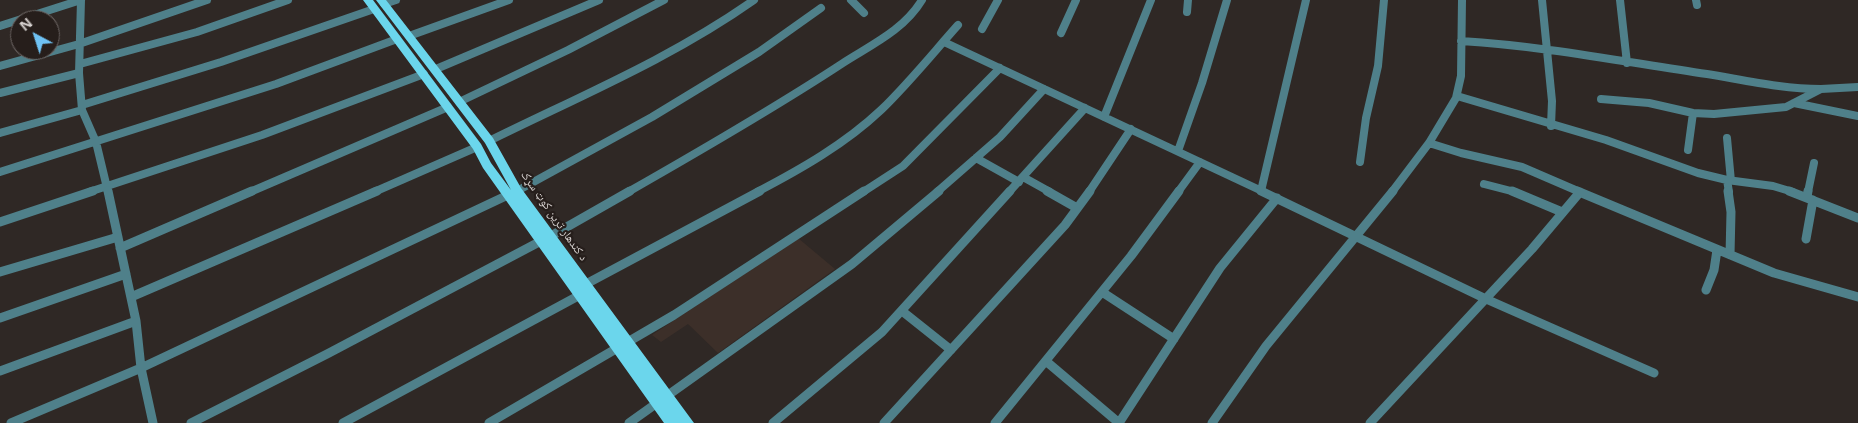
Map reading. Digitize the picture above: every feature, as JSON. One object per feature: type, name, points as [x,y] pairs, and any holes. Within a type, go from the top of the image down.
[{"type":"main road","name":"د کندهار ترين کوټ سړک","points":[[377,3],[409,36],[436,69],[453,105],[487,166],[512,193],[546,238],[662,399],[687,423]]},
{"type":"main road","name":"د کندهار ترين کوټ سړک","points":[[377,3],[397,39],[424,74],[490,141],[512,193]]},
{"type":"main road","points":[[477,147],[490,141]]},
{"type":"main road","name":"د کندهار ترين کوټ سړک","points":[[662,399],[672,423]]},
{"type":"street","points":[[0,26],[81,0],[78,44],[82,107],[96,142],[107,188],[136,321],[141,368],[153,423]]},
{"type":"street","points":[[0,66],[78,44],[206,0]]},
{"type":"street","points":[[0,93],[197,32],[288,0]]},
{"type":"street","points":[[0,133],[221,62],[377,3],[396,0]]},
{"type":"street","points":[[409,36],[509,0]]},
{"type":"street","points":[[436,69],[599,0]]},
{"type":"street","points":[[120,248],[453,105],[568,50],[664,0]]},
{"type":"street","points":[[490,141],[670,52],[720,24],[754,0]]},
{"type":"street","points":[[851,0],[864,13]]},
{"type":"street","points":[[191,423],[329,353],[546,238],[806,88],[895,28],[918,9],[922,0]]},
{"type":"street","points":[[982,29],[998,0]]},
{"type":"street","points":[[1061,33],[1076,0]]},
{"type":"street","points":[[1104,117],[1152,0]]},
{"type":"street","points":[[1187,12],[1188,0]]},
{"type":"street","points":[[1178,151],[1202,83],[1227,0]]},
{"type":"street","points":[[1261,190],[1306,0]]},
{"type":"street","points":[[1360,162],[1366,118],[1378,71],[1384,0]]},
{"type":"street","points":[[1212,423],[1266,346],[1429,143],[1457,96],[1460,76],[1462,0]]},
{"type":"street","points":[[1542,0],[1552,102],[1551,126]]},
{"type":"street","points":[[1620,0],[1627,63]]},
{"type":"street","points":[[11,423],[141,368],[512,193],[652,117],[760,52],[821,8]]},
{"type":"street","points":[[343,423],[799,170],[834,148],[880,110],[958,25]]},
{"type":"street","points":[[0,172],[276,84],[397,39]]},
{"type":"street","points":[[1461,41],[1547,50],[1627,63],[1698,71],[1808,89],[1858,87]]},
{"type":"street","points":[[944,42],[1261,190],[1486,299],[1654,373]]},
{"type":"street","points":[[489,423],[623,346],[903,166],[1000,68]]},
{"type":"street","points":[[0,222],[262,135],[424,74]]},
{"type":"street","points":[[1601,99],[1649,103],[1693,113],[1714,114],[1786,107],[1821,88]]},
{"type":"street","points":[[629,423],[852,264],[897,228],[1000,137],[1044,89]]},
{"type":"street","points":[[1457,96],[1551,126],[1606,140],[1698,173],[1729,180],[1773,186],[1810,198],[1858,218]]},
{"type":"street","points":[[1794,103],[1858,116]]},
{"type":"street","points":[[773,423],[882,332],[1085,108]]},
{"type":"street","points":[[1688,150],[1693,113]]},
{"type":"street","points":[[884,423],[1065,225],[1103,174],[1131,130]]},
{"type":"street","points":[[1727,138],[1731,212],[1730,256]]},
{"type":"street","points":[[1429,143],[1461,153],[1522,167],[1774,274],[1858,296]]},
{"type":"street","points":[[131,297],[477,147]]},
{"type":"street","points":[[976,158],[1078,208]]},
{"type":"street","points":[[996,423],[1131,256],[1200,162]]},
{"type":"street","points":[[1806,239],[1814,163]]},
{"type":"street","points":[[1484,184],[1512,191],[1562,212]]},
{"type":"street","points":[[1370,423],[1532,249],[1580,192]]},
{"type":"street","points":[[1047,362],[1119,423],[1220,268],[1277,198]]},
{"type":"street","points":[[0,272],[118,237]]},
{"type":"street","points":[[1706,290],[1714,270],[1716,250]]},
{"type":"street","points":[[0,318],[126,274]]},
{"type":"street","points":[[1102,292],[1174,339]]},
{"type":"street","points":[[902,311],[951,350]]},
{"type":"street","points":[[0,371],[136,321]]},
{"type":"shaded area","points":[[798,238],[835,269],[718,353],[688,324],[661,342],[652,335]]}]
